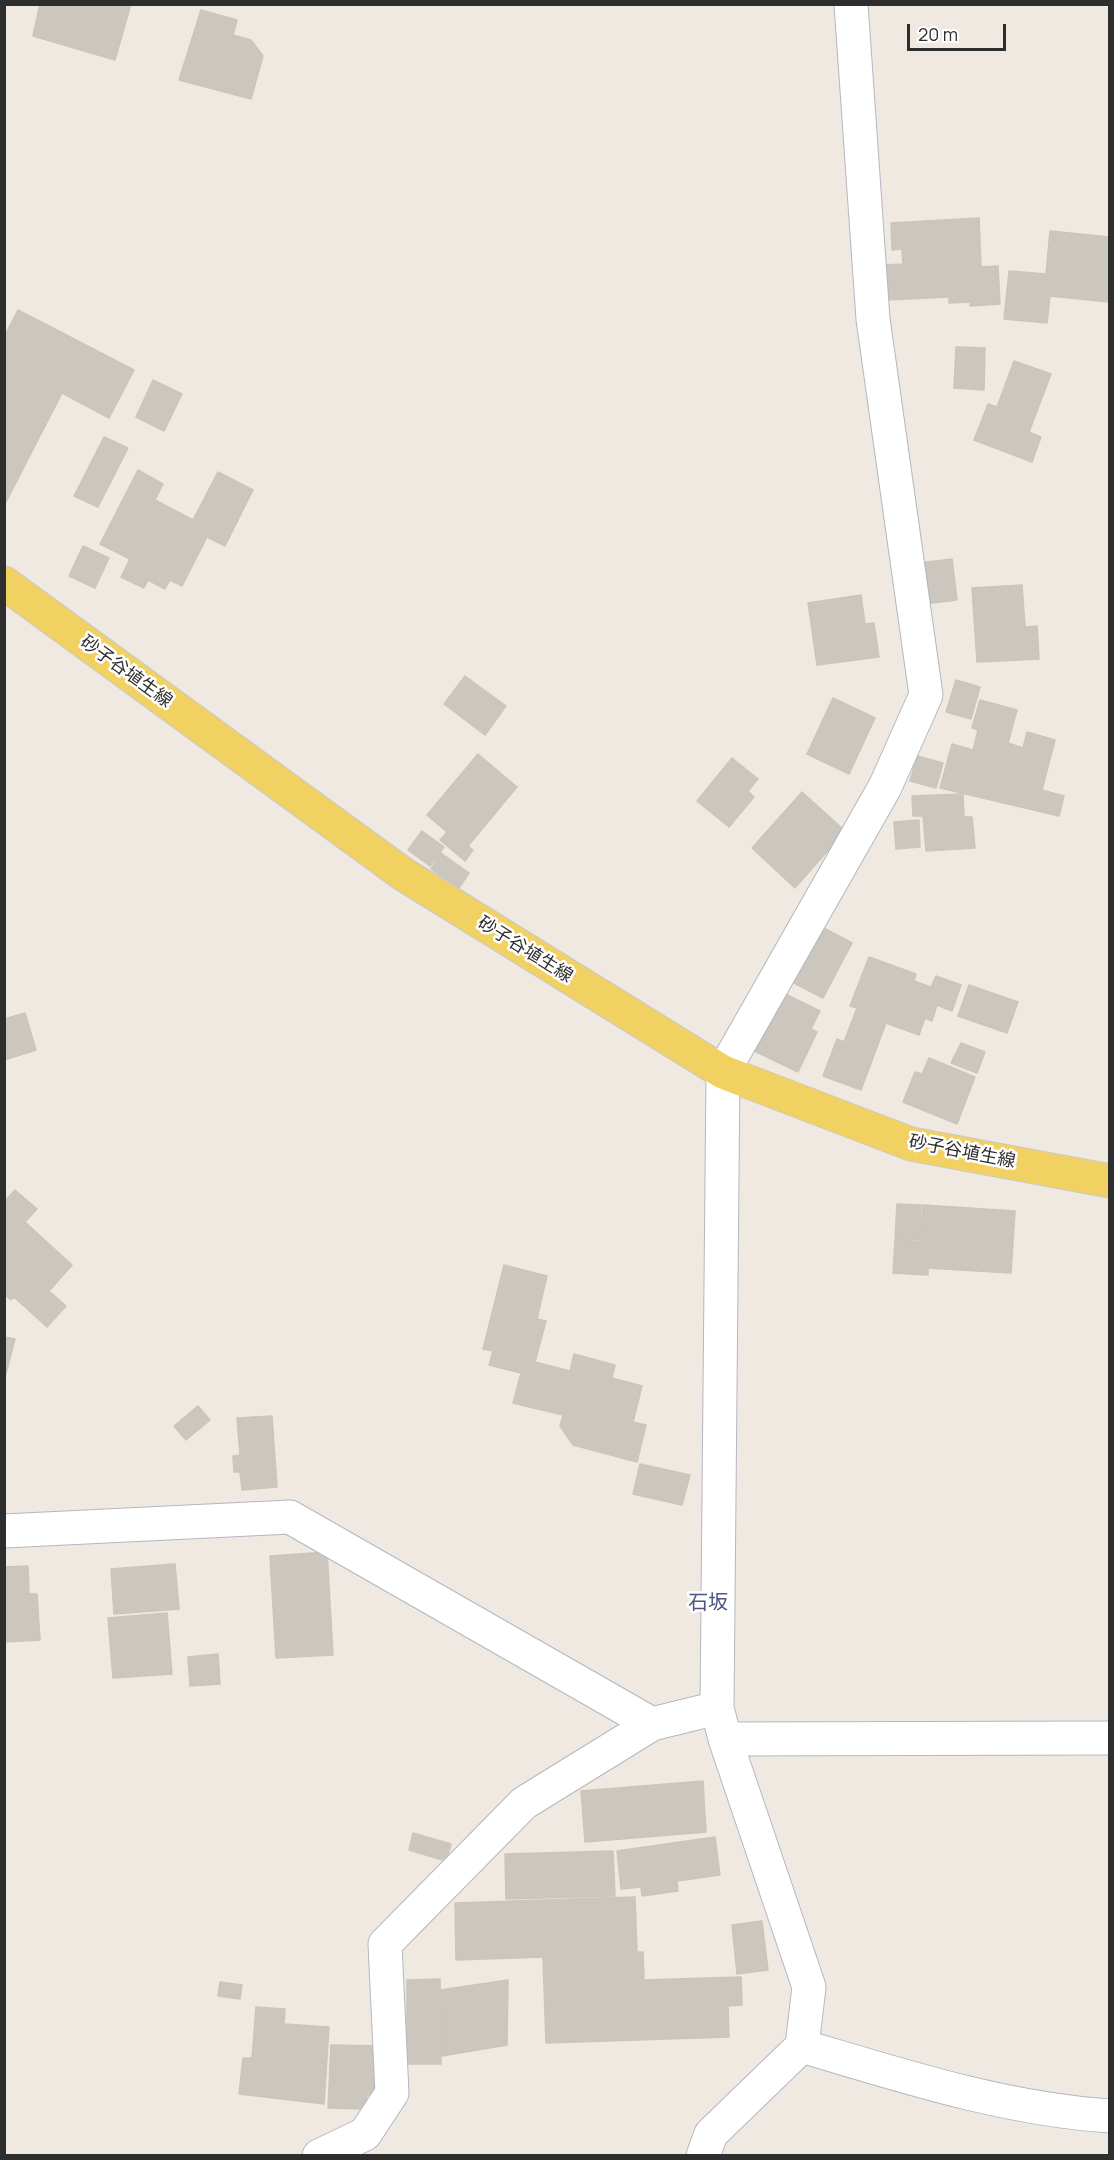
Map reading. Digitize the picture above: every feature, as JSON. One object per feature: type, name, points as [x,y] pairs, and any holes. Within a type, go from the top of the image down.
[{"type":"main road","name":"砂子谷埴生線","points":[[4,584],[403,874],[723,1072],[911,1144],[1110,1181]]},
{"type":"street","points":[[703,2156],[711,2134],[802,2046],[809,1987],[721,1723],[723,1072],[885,787],[926,695],[873,319],[851,4]]},
{"type":"street","points":[[4,1531],[290,1517],[652,1724],[721,1723],[1110,1738]]},
{"type":"street","points":[[319,2156],[366,2134],[392,2093],[385,1944],[524,1803],[652,1724]]},
{"type":"street","points":[[802,2046],[964,2093],[1069,2113],[1110,2116]]},
{"type":"building","points":[[40,4],[131,4],[115,60],[33,36]]},
{"type":"building","points":[[201,10],[237,20],[233,35],[251,40],[263,56],[251,99],[179,80]]},
{"type":"building","points":[[979,218],[981,267],[998,266],[1000,304],[970,306],[970,302],[949,303],[949,297],[887,300],[885,265],[903,264],[902,249],[892,250],[891,223]]},
{"type":"building","points":[[1050,231],[1110,237],[1109,302],[1050,296],[1047,323],[1004,319],[1009,271],[1046,274]]},
{"type":"building","points":[[18,310],[134,370],[109,418],[62,393],[4,506],[4,337]]},
{"type":"building","points":[[956,347],[985,348],[984,390],[954,388]]},
{"type":"building","points":[[1014,361],[1051,374],[1029,432],[1041,437],[1032,462],[974,440],[988,404],[997,407]]},
{"type":"building","points":[[153,380],[182,394],[164,431],[136,417]]},
{"type":"building","points":[[104,437],[128,448],[98,507],[74,496]]},
{"type":"building","points":[[138,470],[163,484],[155,500],[193,520],[218,472],[253,490],[225,546],[207,537],[182,586],[170,580],[165,589],[148,580],[144,588],[121,577],[130,559],[100,544]]},
{"type":"building","points":[[83,546],[109,558],[95,588],[69,576]]},
{"type":"building","points":[[952,559],[957,600],[924,604],[919,563]]},
{"type":"building","points":[[1022,585],[1025,627],[1037,626],[1039,659],[977,662],[972,588]]},
{"type":"building","points":[[861,595],[865,624],[874,623],[879,657],[817,665],[808,603]]},
{"type":"building","points":[[465,676],[506,706],[485,735],[444,704]]},
{"type":"building","points":[[956,680],[980,687],[971,719],[946,712]]},
{"type":"building","points":[[833,698],[875,718],[849,774],[807,754]]},
{"type":"building","points":[[980,700],[1017,710],[1008,743],[1023,748],[1027,732],[1055,740],[1042,790],[1064,796],[1059,816],[940,788],[952,744],[973,750],[978,730],[972,728]]},
{"type":"building","points":[[478,754],[517,787],[468,846],[473,850],[465,861],[440,840],[447,832],[427,815]]},
{"type":"building","points":[[917,756],[943,763],[936,788],[910,781]]},
{"type":"building","points":[[732,758],[758,779],[748,791],[754,797],[729,827],[697,801]]},
{"type":"building","points":[[802,792],[845,831],[795,888],[752,848]]},
{"type":"building","points":[[963,794],[964,817],[972,817],[975,848],[926,851],[923,816],[913,816],[912,796]]},
{"type":"building","points":[[919,820],[920,847],[896,849],[894,822]]},
{"type":"building","points":[[422,831],[444,847],[430,866],[408,850]]},
{"type":"building","points":[[441,853],[469,873],[459,888],[431,869]]},
{"type":"building","points":[[820,926],[852,943],[823,998],[790,981]]},
{"type":"building","points":[[869,957],[916,974],[914,981],[931,987],[936,976],[961,985],[952,1011],[937,1005],[932,1021],[925,1018],[919,1035],[886,1023],[861,1090],[823,1076],[837,1039],[844,1042],[857,1008],[850,1006]]},
{"type":"building","points":[[969,985],[1018,1002],[1007,1033],[958,1016]]},
{"type":"building","points":[[773,988],[820,1011],[811,1029],[817,1032],[798,1072],[744,1046]]},
{"type":"building","points":[[25,1013],[36,1050],[4,1060],[4,1019]]},
{"type":"building","points":[[961,1043],[985,1052],[977,1073],[951,1063]]},
{"type":"building","points":[[929,1058],[975,1077],[957,1124],[903,1102],[915,1072],[922,1074]]},
{"type":"building","points":[[15,1190],[37,1209],[25,1222],[72,1265],[49,1291],[66,1306],[47,1327],[14,1297],[11,1300],[4,1294],[4,1202]]},
{"type":"building","points":[[897,1204],[921,1205],[919,1240],[895,1239]]},
{"type":"building","points":[[923,1205],[1015,1211],[1011,1273],[928,1268],[928,1275],[893,1273],[895,1240],[920,1242]]},
{"type":"building","points":[[504,1265],[547,1276],[537,1319],[546,1321],[535,1362],[570,1371],[574,1354],[615,1365],[612,1378],[642,1386],[633,1422],[646,1425],[637,1462],[573,1445],[560,1426],[563,1415],[513,1403],[521,1373],[489,1365],[493,1351],[483,1349]]},
{"type":"building","points":[[4,1337],[15,1339],[4,1381]]},
{"type":"building","points":[[198,1406],[210,1420],[186,1440],[174,1426]]},
{"type":"building","points":[[272,1416],[277,1487],[242,1490],[240,1472],[234,1472],[233,1456],[240,1455],[237,1418]]},
{"type":"building","points":[[640,1464],[690,1475],[682,1505],[633,1494]]},
{"type":"building","points":[[327,1552],[333,1655],[276,1658],[270,1556]]},
{"type":"building","points":[[175,1564],[179,1609],[114,1614],[111,1569]]},
{"type":"building","points":[[28,1566],[29,1594],[37,1594],[40,1640],[4,1642],[4,1567]]},
{"type":"building","points":[[167,1613],[172,1674],[113,1678],[108,1618]]},
{"type":"building","points":[[218,1654],[220,1684],[190,1686],[188,1657]]},
{"type":"building","points":[[703,1781],[706,1832],[585,1842],[581,1791]]},
{"type":"building","points":[[413,1833],[451,1844],[446,1861],[409,1850]]},
{"type":"building","points":[[715,1837],[720,1875],[677,1881],[678,1891],[642,1896],[641,1887],[621,1889],[617,1851]]},
{"type":"building","points":[[613,1851],[615,1896],[506,1899],[505,1854]]},
{"type":"building","points":[[635,1897],[637,1952],[643,1952],[644,1980],[741,1977],[742,2005],[728,2006],[729,2037],[546,2043],[543,1957],[456,1960],[455,1903]]},
{"type":"building","points":[[762,1921],[768,1970],[737,1974],[732,1925]]},
{"type":"building","points":[[440,1979],[441,2064],[407,2064],[407,1980]]},
{"type":"building","points":[[508,1980],[507,2045],[442,2056],[440,1990]]},
{"type":"building","points":[[220,1982],[242,1985],[240,1999],[218,1996]]},
{"type":"building","points":[[256,2007],[285,2009],[284,2024],[329,2027],[324,2104],[239,2094],[243,2058],[252,2058]]},
{"type":"building","points":[[331,2045],[379,2046],[378,2095],[367,2095],[366,2109],[328,2108]]},
{"type":"district","name":"石坂","points":[[708,1603]]}]
